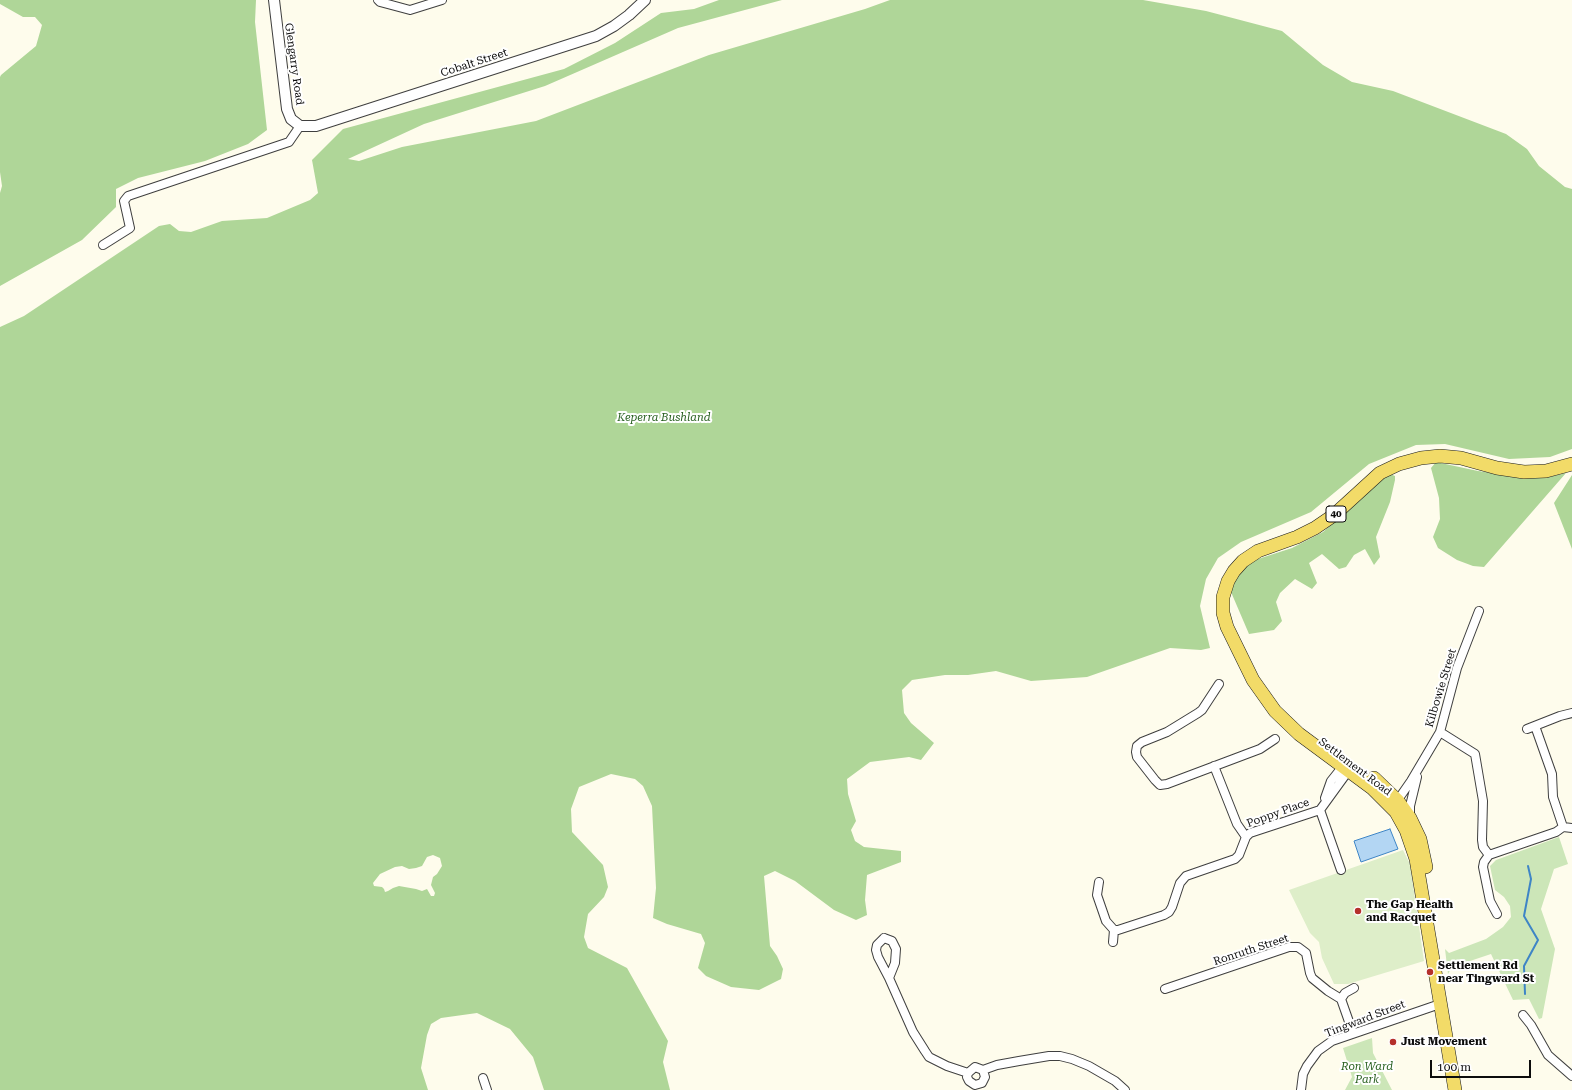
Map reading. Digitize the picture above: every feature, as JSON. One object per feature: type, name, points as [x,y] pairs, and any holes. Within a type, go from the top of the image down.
[{"type":"main road","name":"Settlement Road","points":[[1440,1000],[1438,959],[1425,860],[1420,839],[1410,818],[1370,781],[1347,766],[1265,698],[1256,686],[1227,628],[1223,613],[1223,597],[1228,581],[1243,561],[1258,551],[1298,537],[1315,528],[1334,515],[1380,473],[1399,464],[1421,458],[1440,456],[1461,458],[1497,468],[1524,472],[1546,471],[1572,464]]},
{"type":"main road","name":"Settlement Road","points":[[1395,804],[1416,859],[1455,1090]]},
{"type":"street","name":"Glengarry Road","points":[[274,0],[287,109],[291,119],[300,126]]},
{"type":"street","points":[[378,0],[380,2],[410,10],[442,0]]},
{"type":"street","name":"Cobalt Street","points":[[300,126],[316,126],[596,36],[630,15],[645,0]]},
{"type":"street","points":[[103,245],[130,228],[124,201],[128,196],[290,142],[300,126]]},
{"type":"street","name":"Kilbowie Street","points":[[1395,804],[1418,770],[1440,732],[1457,668],[1479,611]]},
{"type":"street","points":[[1219,684],[1202,710],[1198,713],[1167,732],[1139,743],[1136,752],[1137,757],[1155,780],[1160,784],[1167,784],[1260,749],[1275,739]]},
{"type":"street","points":[[1563,827],[1553,797],[1552,774],[1531,728],[1572,713]]},
{"type":"street","points":[[1440,732],[1475,754],[1483,801],[1482,840],[1483,847],[1489,855]]},
{"type":"street","points":[[1214,766],[1237,824],[1246,836]]},
{"type":"street","name":"Poppy Place","points":[[1114,930],[1143,922],[1169,912],[1183,878],[1234,859],[1239,855],[1246,836],[1250,833],[1321,807],[1347,766]]},
{"type":"street","points":[[1410,818],[1410,806],[1418,770]]},
{"type":"street","points":[[1321,807],[1341,870]]},
{"type":"street","points":[[1497,914],[1490,901],[1483,867],[1484,862],[1489,855],[1556,832],[1563,827],[1572,828]]},
{"type":"street","points":[[1099,882],[1097,894],[1098,900],[1106,921],[1114,930],[1113,942]]},
{"type":"street","name":"Ronruth Street","points":[[1165,989],[1289,947],[1298,947],[1306,953],[1312,978],[1340,999]]},
{"type":"street","points":[[889,978],[913,1032],[929,1057],[947,1066],[968,1073]]},
{"type":"street","points":[[1353,1033],[1340,999],[1344,993],[1354,988]]},
{"type":"street","name":"Tingward Street","points":[[1301,1090],[1303,1074],[1307,1066],[1318,1051],[1332,1041],[1440,1000]]},
{"type":"street","points":[[1523,1015],[1531,1025],[1548,1055],[1572,1076]]},
{"type":"street","points":[[968,1073],[975,1068],[983,1070],[997,1065],[1018,1061],[1049,1056],[1060,1056],[1089,1066],[1115,1081],[1126,1090]]},
{"type":"street","points":[[968,1073],[969,1081],[977,1087],[984,1079],[985,1075],[983,1070]]},
{"type":"street","points":[[483,1078],[486,1090]]},
{"type":"green space","points":[[0,0],[256,0],[255,22],[267,130],[248,144],[205,161],[138,178],[116,189],[116,207],[82,240],[0,286],[0,193],[2,186],[0,172],[0,77],[36,46],[42,25],[35,17],[23,17],[0,4]]},
{"type":"green space","name":"Keperra Bushland","points":[[719,0],[782,0],[678,28],[545,86],[424,124],[348,159],[359,161],[402,147],[536,121],[709,55],[865,9],[890,0],[1143,0],[1206,11],[1282,31],[1323,65],[1352,82],[1393,91],[1506,134],[1527,149],[1539,166],[1565,187],[1572,189],[1572,449],[1550,457],[1509,459],[1445,444],[1416,445],[1369,464],[1311,512],[1241,542],[1218,558],[1206,579],[1200,606],[1210,648],[1201,650],[1170,648],[1087,677],[1031,681],[996,671],[968,675],[945,675],[912,680],[902,690],[904,713],[911,723],[934,743],[921,760],[909,757],[870,762],[847,779],[848,794],[856,821],[851,830],[855,841],[864,847],[901,851],[901,862],[867,875],[865,900],[867,915],[856,920],[834,910],[795,881],[775,871],[764,876],[770,946],[783,969],[781,979],[759,990],[731,987],[706,976],[698,968],[705,943],[701,934],[667,924],[653,918],[656,888],[652,806],[643,786],[635,779],[611,774],[579,787],[571,809],[572,832],[603,865],[608,887],[604,897],[588,914],[584,937],[588,948],[627,968],[668,1041],[663,1062],[670,1090],[544,1090],[533,1057],[510,1029],[477,1013],[441,1018],[431,1024],[427,1035],[421,1068],[428,1090],[0,1090],[0,327],[24,316],[159,226],[170,224],[179,231],[191,232],[222,221],[267,218],[310,200],[318,193],[312,160],[343,129],[564,69],[615,43],[661,13],[694,9]],"holes":[[[433,855],[440,858],[442,866],[433,877],[431,885],[435,893],[434,896],[431,896],[427,889],[422,891],[399,886],[385,892],[382,887],[374,886],[373,883],[380,874],[395,867],[402,866],[409,869],[416,868],[422,866],[427,857]]]},
{"type":"green space","points":[[1436,462],[1478,471],[1529,478],[1549,477],[1566,473],[1484,567],[1473,566],[1457,560],[1438,548],[1433,537],[1440,519],[1439,498],[1431,468]]},
{"type":"green space","points":[[1388,473],[1395,476],[1395,480],[1390,502],[1376,537],[1380,557],[1374,565],[1365,549],[1354,555],[1346,567],[1339,569],[1322,554],[1309,563],[1317,583],[1312,589],[1295,579],[1280,593],[1276,602],[1282,621],[1274,630],[1249,634],[1231,592],[1235,580],[1245,567],[1258,559],[1292,548],[1323,532]]},
{"type":"green space","points":[[1572,475],[1572,549],[1554,503]]},
{"type":"green space","points":[[1559,837],[1568,864],[1554,869],[1541,909],[1555,949],[1542,1018],[1539,1019],[1529,999],[1513,1000],[1491,954],[1452,967],[1448,974],[1445,949],[1449,953],[1486,939],[1503,927],[1511,917],[1510,906],[1504,897],[1495,890],[1490,866],[1496,860]]},
{"type":"green space","name":"The Gap Health and Racquet","points":[[1403,850],[1410,864],[1424,961],[1348,984],[1334,984],[1322,958],[1319,942],[1310,933],[1289,890]]},
{"type":"green space","name":"Ron Ward Park","points":[[1372,1038],[1373,1053],[1392,1090],[1345,1090],[1352,1077],[1343,1048]]},
{"type":"water","points":[[1390,829],[1398,849],[1361,862],[1354,841]]},
{"type":"waterway","points":[[1525,994],[1524,966],[1538,940],[1524,916],[1531,879],[1528,866]]},
{"type":"place","name":"The Gap Health and Racquet","points":[[1358,911]]},
{"type":"place","name":"Settlement Rd near Tingward St","points":[[1430,972]]},
{"type":"place","name":"Just Movement","points":[[1393,1042]]}]
